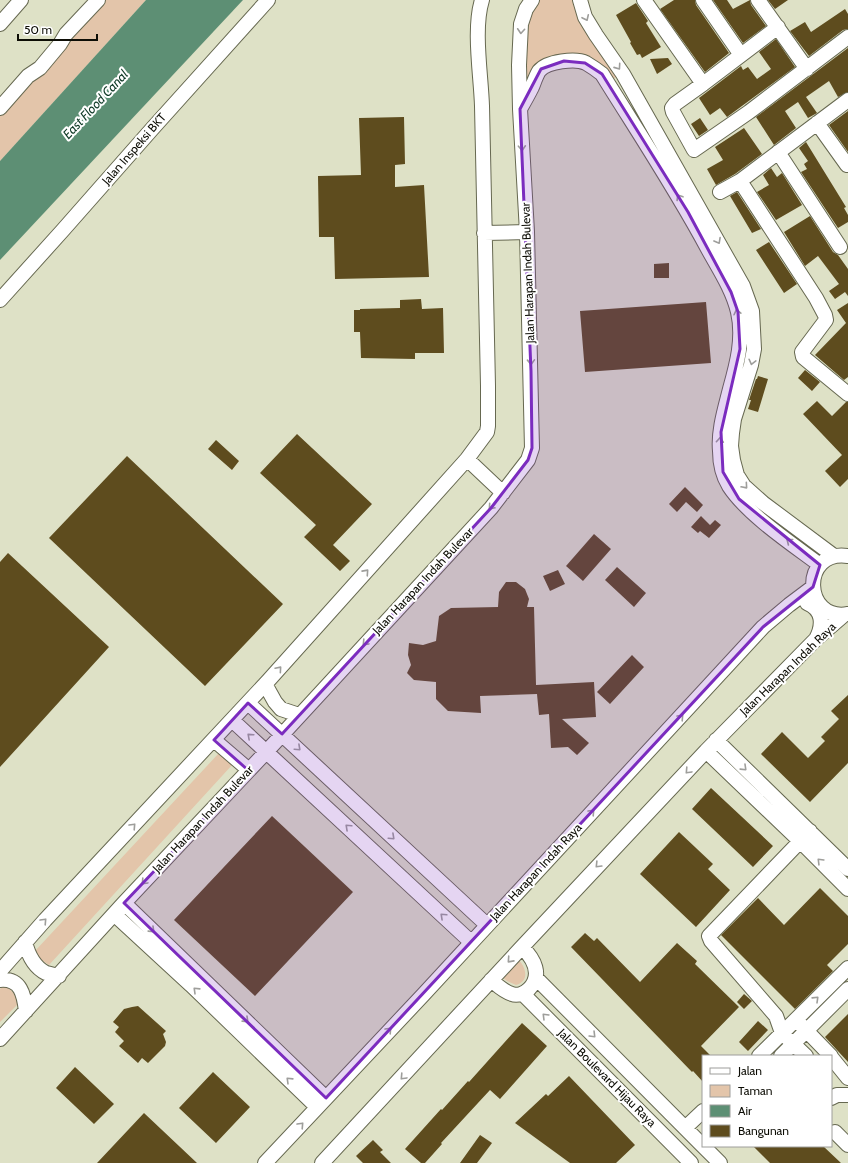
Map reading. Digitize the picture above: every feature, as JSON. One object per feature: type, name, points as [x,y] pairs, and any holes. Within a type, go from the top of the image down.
[{"type":"street","points":[[0,24],[21,0]]},
{"type":"street","points":[[0,108],[28,76],[40,68],[60,44],[66,34],[98,0]]},
{"type":"street","name":"Jalan Inspeksi BKT","points":[[0,300],[268,0]]},
{"type":"street","points":[[0,971],[25,942],[471,463],[483,439],[488,426],[489,232],[478,39],[480,7],[482,0]]},
{"type":"street","name":"Jalan Harapan Indah Bulevar","points":[[0,1039],[124,903],[267,751],[503,493],[528,460],[532,448],[531,371],[519,65],[521,24],[526,9],[532,0]]},
{"type":"street","points":[[580,0],[585,17],[623,74],[739,279],[752,311],[754,349],[750,370],[734,419],[732,433],[732,453],[737,475],[744,486],[762,504],[834,556]]},
{"type":"street","points":[[644,0],[703,84]]},
{"type":"street","points":[[703,0],[740,55]]},
{"type":"street","points":[[758,0],[807,69]]},
{"type":"street","points":[[778,27],[675,104],[672,108],[672,112],[694,150],[750,112],[848,37]]},
{"type":"street","points":[[520,109],[532,88],[540,69],[551,63],[564,61],[585,63],[602,74],[688,212],[731,292],[738,312],[740,349],[724,414],[719,450],[723,472],[728,485],[739,499],[760,519],[820,565]]},
{"type":"street","points":[[720,192],[740,181],[848,100]]},
{"type":"street","points":[[817,123],[847,165]]},
{"type":"street","points":[[778,152],[840,247]]},
{"type":"street","points":[[740,181],[826,315],[824,322],[802,352],[803,357],[848,394]]},
{"type":"street","points":[[489,232],[525,232]]},
{"type":"street","points":[[471,463],[503,493]]},
{"type":"street","points":[[846,614],[831,612],[825,609],[816,600],[812,587],[814,575],[820,565],[834,556],[848,556]]},
{"type":"street","name":"Jalan Harapan Indah Raya","points":[[265,1163],[763,627],[812,587]]},
{"type":"street","points":[[789,605],[804,602],[811,605],[817,611],[821,622],[821,630],[816,639]]},
{"type":"street","name":"Jalan Harapan Indah Raya","points":[[322,1163],[716,740],[816,639],[846,614]]},
{"type":"street","points":[[265,684],[275,702],[281,709],[299,715]]},
{"type":"street","points":[[248,703],[487,925]]},
{"type":"street","points":[[232,720],[471,942]]},
{"type":"street","points":[[214,740],[249,770]]},
{"type":"street","points":[[716,740],[806,837],[848,889]]},
{"type":"street","points":[[706,751],[806,837],[848,869]]},
{"type":"street","points":[[805,1055],[782,1033],[776,1016],[710,941],[709,936],[806,837]]},
{"type":"street","points":[[124,903],[322,1103]]},
{"type":"street","points":[[114,914],[322,1103]]},
{"type":"street","points":[[25,942],[27,952],[36,964],[46,972],[59,976]]},
{"type":"street","points":[[491,980],[500,988],[512,995],[524,994],[534,984],[536,978],[535,967],[531,957],[522,947]]},
{"type":"street","points":[[760,1055],[848,968]]},
{"type":"street","name":"Jalan Boulevard Hijau Raya","points":[[536,978],[682,1125],[702,1142]]},
{"type":"street","points":[[0,980],[7,979],[19,986],[24,993],[26,1011]]},
{"type":"street","points":[[781,1055],[848,989]]},
{"type":"street","name":"Jalan Boulevard Hijau Raya","points":[[524,994],[691,1163]]},
{"type":"street","points":[[776,1016],[796,1019],[830,1055]]},
{"type":"street","points":[[832,1057],[848,1078]]},
{"type":"street","points":[[664,1136],[702,1112]]},
{"type":"street","points":[[838,1131],[848,1145]]},
{"type":"street","name":"Jalan Boulevard Hijau Raya","points":[[706,1147],[720,1163]]},
{"type":"highlighted area","points":[[564,61],[585,63],[602,74],[688,212],[731,292],[738,312],[740,349],[721,432],[723,472],[739,499],[820,565],[813,587],[763,627],[326,1098],[124,903],[249,771],[214,740],[248,703],[282,734],[491,508],[528,460],[532,448],[531,371],[520,109],[541,69]]},
{"type":"green space","points":[[98,0],[146,0],[0,161],[0,108]]},
{"type":"green space","points":[[532,0],[580,0],[623,74],[607,82],[585,63],[551,63],[520,109],[519,65]]},
{"type":"green space","points":[[219,753],[233,764],[49,965],[40,959],[35,951]]},
{"type":"green space","points":[[518,959],[525,970],[525,977],[516,985],[502,977]]},
{"type":"green space","points":[[5,984],[18,998],[17,1005],[0,1022],[0,989]]},
{"type":"water","name":"East Flood Canal","points":[[146,0],[243,0],[0,260],[0,161]]},
{"type":"building","points":[[674,0],[695,0],[696,5],[729,53],[705,72],[660,9]]},
{"type":"building","points":[[713,0],[727,0],[733,9],[750,0],[751,5],[766,26],[743,43]]},
{"type":"building","points":[[768,0],[788,0],[775,9]]},
{"type":"building","points":[[636,3],[648,21],[646,23],[661,47],[642,58],[640,54],[637,55],[616,15]]},
{"type":"building","points":[[845,9],[848,14],[848,29],[843,30],[809,56],[790,31],[805,22],[811,32]]},
{"type":"building","points":[[776,39],[795,67],[727,117],[720,108],[710,115],[699,98],[741,66],[743,70],[748,67],[757,79],[771,69],[759,52]]},
{"type":"building","points":[[848,48],[848,92],[838,97],[829,81],[806,97],[817,113],[808,118],[798,102],[785,111],[796,128],[774,145],[756,117]]},
{"type":"building","points":[[668,58],[672,64],[657,74],[650,59]]},
{"type":"building","points":[[848,111],[848,152],[829,125]]},
{"type":"building","points":[[404,117],[405,164],[395,165],[395,187],[424,185],[429,277],[335,279],[334,237],[319,237],[318,176],[361,175],[359,118]]},
{"type":"building","points":[[700,118],[708,130],[699,136],[691,124]]},
{"type":"building","points":[[744,128],[762,154],[735,174],[716,185],[707,169],[723,160],[715,147]]},
{"type":"building","points":[[806,142],[846,207],[844,208],[848,215],[848,222],[838,228],[801,172],[807,169],[804,164],[808,161],[799,148]]},
{"type":"building","points":[[771,168],[777,177],[782,173],[802,205],[776,220],[757,192],[769,185],[763,175]]},
{"type":"building","points":[[737,192],[761,229],[752,233],[730,196]]},
{"type":"building","points":[[810,216],[833,252],[838,255],[848,269],[848,296],[845,292],[835,299],[829,291],[839,284],[818,256],[805,266],[784,232]]},
{"type":"building","points":[[769,242],[797,284],[784,293],[756,250]]},
{"type":"building","points":[[669,263],[669,278],[654,278],[654,264]]},
{"type":"building","points":[[421,299],[422,309],[443,308],[444,353],[415,353],[415,359],[361,358],[360,332],[354,332],[354,310],[400,308],[400,300]]},
{"type":"building","points":[[706,302],[711,363],[585,372],[580,311]]},
{"type":"building","points":[[848,303],[848,377],[844,380],[815,355],[846,323],[837,310]]},
{"type":"building","points":[[805,370],[820,382],[812,391],[798,378]]},
{"type":"building","points":[[758,376],[768,379],[758,412],[748,409],[751,400],[749,400]]},
{"type":"building","points":[[817,401],[832,416],[846,402],[848,402],[848,479],[840,487],[825,471],[842,455],[803,414]]},
{"type":"building","points":[[297,434],[372,504],[333,545],[350,561],[340,571],[304,537],[316,525],[260,473]]},
{"type":"building","points":[[216,440],[239,461],[232,470],[208,449]]},
{"type":"building","points":[[127,456],[283,604],[205,686],[49,538]]},
{"type":"building","points":[[685,487],[703,505],[697,512],[686,502],[677,512],[669,504]]},
{"type":"building","points":[[701,516],[710,525],[715,520],[721,525],[709,538],[700,531],[698,533],[691,527]]},
{"type":"building","points":[[594,534],[611,549],[583,581],[566,566]]},
{"type":"building","points":[[8,553],[109,647],[0,767],[0,562]]},
{"type":"building","points":[[617,567],[646,593],[634,607],[605,580]]},
{"type":"building","points":[[558,570],[565,584],[550,591],[543,576]]},
{"type":"building","points":[[506,582],[516,582],[525,589],[529,599],[527,607],[534,607],[536,685],[594,682],[596,717],[562,719],[589,743],[577,755],[568,747],[551,748],[549,714],[539,715],[537,694],[480,696],[481,713],[448,711],[436,699],[436,682],[414,680],[407,673],[411,665],[408,655],[409,643],[423,645],[436,641],[439,616],[451,608],[498,607],[499,592]]},
{"type":"building","points":[[632,655],[644,667],[610,704],[597,692]]},
{"type":"building","points":[[848,695],[848,763],[810,802],[761,754],[782,732],[808,758],[825,741],[821,737],[839,719],[831,711]]},
{"type":"building","points":[[711,788],[773,846],[753,867],[692,809]]},
{"type":"building","points":[[272,816],[353,892],[255,996],[174,920]]},
{"type":"building","points":[[679,832],[713,864],[708,869],[730,890],[696,927],[640,874]]},
{"type":"building","points":[[820,888],[848,916],[848,944],[827,965],[833,971],[795,1009],[721,935],[758,898],[784,925]]},
{"type":"building","points":[[585,933],[594,941],[597,938],[640,982],[677,943],[697,961],[695,964],[739,1007],[701,1046],[710,1055],[702,1055],[702,1081],[693,1071],[692,1072],[571,947]]},
{"type":"building","points":[[744,994],[752,1001],[744,1009],[737,1002]]},
{"type":"building","points":[[138,1006],[166,1031],[163,1034],[166,1042],[165,1046],[148,1063],[142,1058],[138,1063],[119,1046],[124,1041],[115,1032],[119,1027],[113,1022],[124,1009]]},
{"type":"building","points":[[848,1014],[848,1062],[825,1037]]},
{"type":"building","points":[[758,1021],[768,1030],[748,1051],[739,1042]]},
{"type":"building","points":[[522,1023],[547,1046],[500,1099],[490,1090],[441,1143],[442,1144],[425,1163],[421,1163],[405,1149],[441,1109],[442,1110],[468,1081],[469,1082]]},
{"type":"building","points":[[75,1067],[114,1104],[94,1124],[56,1088]]},
{"type":"building","points":[[213,1072],[250,1107],[216,1143],[179,1108]]},
{"type":"building","points":[[569,1076],[635,1145],[616,1163],[570,1163],[515,1123],[546,1094],[548,1096]]},
{"type":"building","points":[[144,1113],[197,1163],[97,1163]]},
{"type":"building","points":[[480,1135],[492,1143],[477,1163],[460,1163]]},
{"type":"building","points":[[373,1140],[383,1150],[380,1152],[391,1163],[363,1163],[356,1156]]},
{"type":"building","points":[[754,1147],[824,1147],[841,1163],[770,1163]]}]
